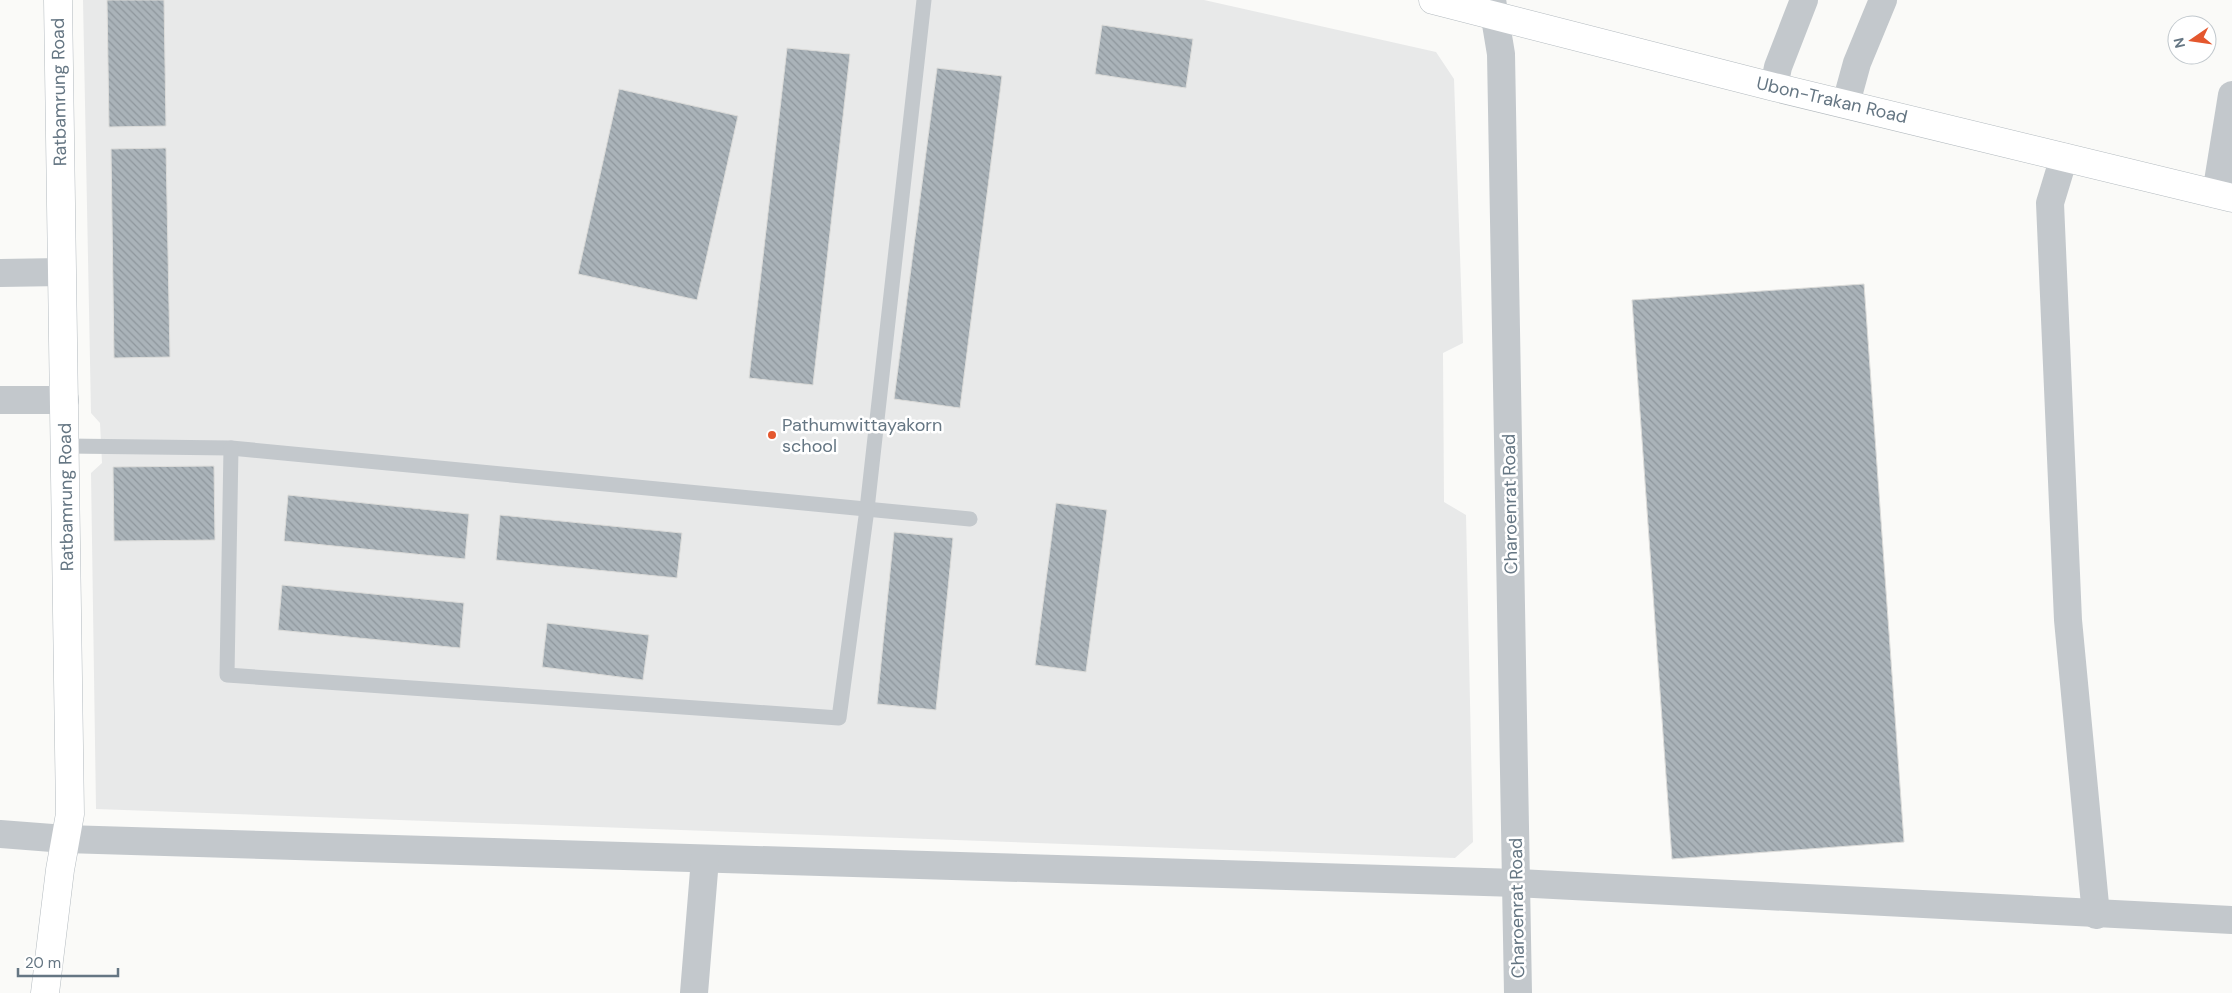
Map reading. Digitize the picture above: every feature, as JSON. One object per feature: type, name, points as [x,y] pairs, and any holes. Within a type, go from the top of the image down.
[{"type":"street","name":"Ratbamrung Road","points":[[45,993],[70,814],[58,0]]},
{"type":"street","name":"Ubon-Trakan Road","points":[[1433,0],[1493,7],[1774,86],[2224,196]]},
{"type":"street","points":[[1774,86],[1778,67],[1804,0]]},
{"type":"street","points":[[1846,103],[1857,63],[1883,0]]},
{"type":"street","name":"Charoenrat Road","points":[[1493,7],[1501,54],[1518,993]]},
{"type":"street","points":[[2224,196],[2232,95]]},
{"type":"street","points":[[2064,157],[2050,203],[2068,620],[2096,915]]},
{"type":"street","points":[[0,273],[62,272]]},
{"type":"street","points":[[0,400],[65,400]]},
{"type":"street","points":[[0,834],[65,839],[1516,883],[2096,915],[2232,920]]},
{"type":"street","points":[[694,993],[705,859]]},
{"type":"lane","points":[[231,448],[227,675],[839,718],[867,509],[924,0]]},
{"type":"lane","points":[[66,446],[231,448],[970,519]]},
{"type":"shaded area","name":"Pathumwittayakorn school","points":[[83,0],[1204,0],[1436,52],[1454,79],[1463,343],[1443,353],[1444,502],[1466,515],[1473,842],[1455,858],[96,809],[91,473],[102,463],[100,423],[91,413]]},
{"type":"building","points":[[107,0],[164,0],[166,126],[109,127]]},
{"type":"building","points":[[1102,25],[1193,39],[1186,88],[1095,74]]},
{"type":"building","points":[[787,48],[850,54],[813,385],[749,378]]},
{"type":"building","points":[[937,68],[1002,76],[960,408],[894,399]]},
{"type":"building","points":[[619,89],[738,116],[697,300],[578,274]]},
{"type":"building","points":[[166,148],[170,357],[114,358],[111,149]]},
{"type":"building","points":[[1864,284],[1904,842],[1672,859],[1632,300]]},
{"type":"building","points":[[214,466],[215,540],[114,541],[113,467]]},
{"type":"building","points":[[288,495],[469,514],[465,559],[284,541]]},
{"type":"building","points":[[1056,503],[1107,510],[1086,672],[1035,665]]},
{"type":"building","points":[[500,515],[682,533],[677,578],[496,560]]},
{"type":"building","points":[[894,532],[953,538],[936,710],[877,704]]},
{"type":"building","points":[[282,585],[464,603],[460,648],[278,630]]},
{"type":"building","points":[[547,623],[649,635],[643,680],[542,667]]},
{"type":"place","name":"Pathumwittayakorn school","points":[[772,435]]}]
